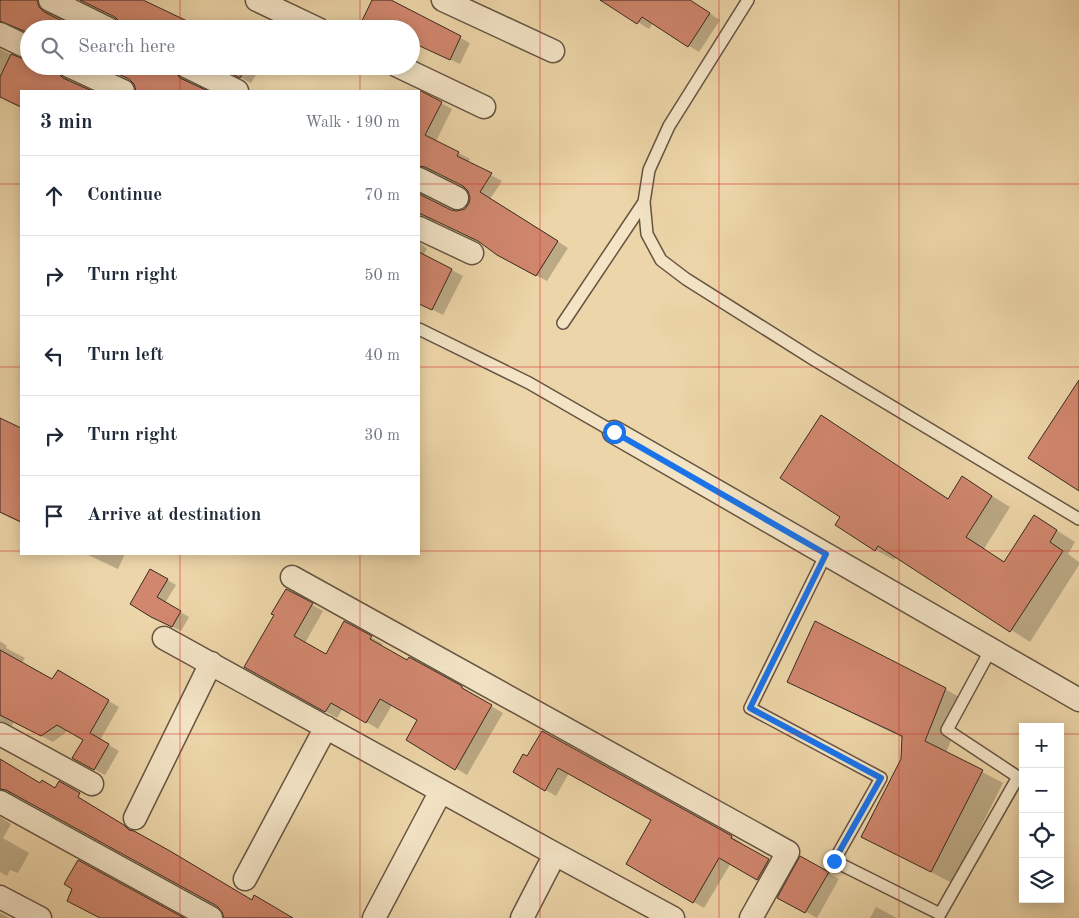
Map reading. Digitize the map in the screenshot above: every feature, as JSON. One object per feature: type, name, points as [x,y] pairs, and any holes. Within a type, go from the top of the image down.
[{"type":"street","points":[[50,0],[91,20]]},
{"type":"street","points":[[257,0],[299,20]]},
{"type":"street","points":[[443,0],[553,51]]},
{"type":"street","points":[[0,34],[20,44]]},
{"type":"street","points":[[88,75],[121,90]]},
{"type":"street","points":[[204,75],[235,90]]},
{"type":"street","points":[[417,75],[484,107]]},
{"type":"street","points":[[420,180],[457,198]]},
{"type":"street","points":[[420,228],[472,253]]},
{"type":"street","points":[[614,432],[1079,700]]},
{"type":"street","points":[[292,577],[788,852],[751,918]]},
{"type":"street","points":[[164,638],[673,918]]},
{"type":"street","points":[[135,818],[211,663]]},
{"type":"street","points":[[245,878],[326,727]]},
{"type":"street","points":[[0,734],[92,784]]},
{"type":"street","points":[[374,918],[441,791]]},
{"type":"street","points":[[0,802],[211,918]]},
{"type":"street","points":[[522,918],[555,854]]},
{"type":"street","points":[[0,897],[40,918]]},
{"type":"lane","points":[[748,0],[669,126],[649,170],[644,202],[648,234],[662,260],[686,279],[812,359],[1079,519]]},
{"type":"lane","points":[[563,323],[644,202]]},
{"type":"lane","points":[[420,329],[529,383],[614,432]]},
{"type":"lane","points":[[826,554],[750,708],[881,778],[834,861],[940,914],[1018,777],[947,730],[992,649]]},
{"type":"building","points":[[0,0],[37,0],[39,7],[44,12],[60,20],[20,20],[20,29],[0,21]]},
{"type":"building","points":[[80,0],[143,0],[185,20],[118,20]]},
{"type":"building","points":[[372,0],[391,0],[461,36],[450,60],[420,46],[420,20],[362,20]]},
{"type":"building","points":[[600,0],[690,0],[710,13],[688,47],[642,17],[637,24]]},
{"type":"building","points":[[11,54],[20,58],[20,75],[60,75],[90,90],[20,90],[20,107],[0,97],[0,77]]},
{"type":"building","points":[[120,75],[177,75],[206,90],[136,90],[134,84]]},
{"type":"building","points":[[420,91],[442,102],[425,135],[459,152],[457,156],[492,173],[480,192],[558,241],[536,276],[497,255],[478,241],[420,213],[420,194],[451,210],[457,211],[465,209],[470,198],[468,191],[463,186],[420,166]]},
{"type":"building","points":[[420,253],[452,269],[432,310],[420,304]]},
{"type":"building","points":[[1079,380],[1079,491],[1028,458]]},
{"type":"building","points":[[821,415],[948,499],[962,476],[992,496],[966,537],[1004,562],[1034,515],[1057,530],[1050,542],[1063,551],[1010,632],[878,546],[875,551],[835,525],[840,517],[780,478]]},
{"type":"building","points":[[0,418],[20,428],[20,522],[0,512]]},
{"type":"building","points":[[150,569],[168,579],[157,597],[181,611],[172,627],[130,604]]},
{"type":"building","points":[[286,589],[313,603],[294,636],[326,654],[344,621],[372,636],[370,639],[407,660],[409,657],[492,705],[455,770],[406,740],[417,720],[380,699],[366,723],[331,703],[325,712],[244,667],[274,615],[271,614]]},
{"type":"building","points":[[815,621],[946,688],[925,741],[983,770],[931,872],[861,837],[901,759],[902,736],[787,682]]},
{"type":"building","points":[[0,650],[52,679],[58,670],[109,700],[90,733],[109,744],[94,770],[72,758],[83,740],[57,725],[41,736],[0,715]]},
{"type":"building","points":[[542,731],[732,836],[731,838],[769,859],[757,880],[719,858],[693,903],[626,864],[651,820],[558,768],[545,791],[513,772],[523,754],[527,756]]},
{"type":"building","points":[[0,759],[40,783],[42,780],[55,788],[59,781],[80,793],[78,797],[129,830],[170,851],[252,900],[254,895],[293,918],[224,918],[217,906],[6,790],[0,789]]},
{"type":"building","points":[[800,856],[829,872],[805,913],[777,898]]},
{"type":"building","points":[[78,860],[184,918],[100,918],[67,901],[72,889],[64,884]]},
{"type":"route","points":[[614,432],[826,554],[750,708],[881,778],[834,861]]}]
